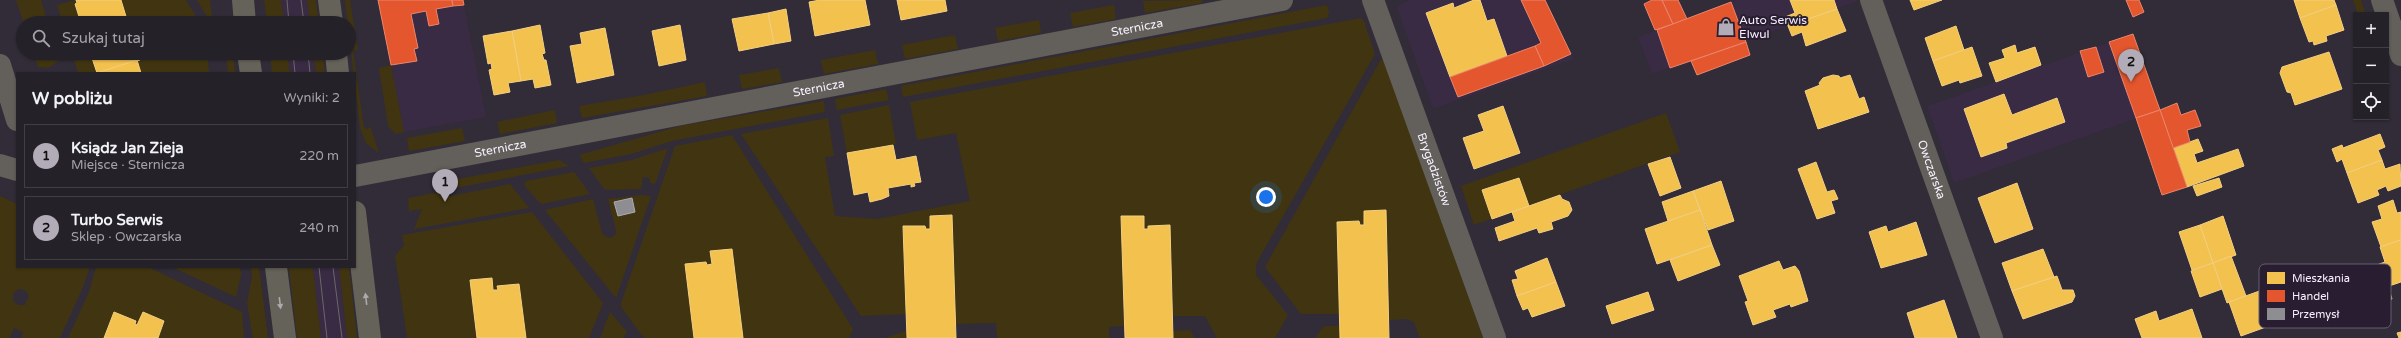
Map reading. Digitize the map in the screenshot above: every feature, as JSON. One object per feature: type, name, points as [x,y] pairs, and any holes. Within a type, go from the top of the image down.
[{"type":"main road","points":[[243,0],[244,16]]},
{"type":"main road","points":[[329,0],[331,16]]},
{"type":"main road","points":[[249,60],[250,72]]},
{"type":"main road","points":[[337,60],[338,72]]},
{"type":"main road","points":[[356,220],[370,338]]},
{"type":"main road","points":[[276,268],[284,338]]},
{"type":"street","name":"Sternicza","points":[[356,176],[1282,0]]},
{"type":"street","name":"Brygadzistów","points":[[1373,0],[1495,338]]},
{"type":"street","name":"Owczarska","points":[[1871,0],[1992,338]]},
{"type":"street","points":[[2382,0],[2401,55]]},
{"type":"street","points":[[0,65],[16,117]]},
{"type":"street","points":[[0,165],[16,170]]},
{"type":"shaded area","points":[[16,0],[41,0],[46,16],[22,16]]},
{"type":"shaded area","points":[[76,0],[77,3],[75,4],[79,16],[61,16],[57,5]]},
{"type":"shaded area","points":[[121,0],[186,0],[196,16],[126,16]]},
{"type":"shaded area","points":[[197,0],[210,0],[212,16],[207,16]]},
{"type":"shaded area","points":[[264,0],[281,0],[283,16],[266,16]]},
{"type":"shaded area","points":[[281,0],[307,0],[309,16],[283,16]]},
{"type":"shaded area","points":[[307,0],[316,0],[318,16],[309,16]]},
{"type":"shaded area","points":[[345,0],[350,0],[353,16],[347,16]]},
{"type":"shaded area","points":[[378,0],[463,0],[486,117],[404,132]]},
{"type":"shaded area","points":[[1202,0],[1202,3],[1145,13],[1143,1]]},
{"type":"shaded area","points":[[1410,0],[1545,0],[1574,59],[1433,109],[1397,8],[1399,5]]},
{"type":"shaded area","points":[[1738,0],[1856,0],[1856,2],[1652,74],[1638,37]]},
{"type":"shaded area","points":[[2353,0],[2361,0],[2365,12],[2357,12]]},
{"type":"shaded area","points":[[1114,5],[1116,19],[1073,27],[1070,13]]},
{"type":"shaded area","points":[[1327,5],[1329,13],[1327,18],[903,97],[901,86]]},
{"type":"shaded area","points":[[1361,18],[1364,21],[1375,54],[1256,264],[1256,275],[1288,315],[1275,338],[1217,338],[1205,316],[1173,316],[1170,225],[1149,226],[1148,229],[1144,229],[1143,216],[1121,217],[1124,326],[1109,327],[1109,338],[997,338],[996,323],[955,324],[952,215],[930,216],[930,229],[926,229],[925,226],[904,226],[906,314],[861,316],[741,134],[828,118],[834,156],[825,157],[835,216],[877,219],[970,201],[956,133],[917,140],[910,102]]},
{"type":"shaded area","points":[[1039,20],[1041,33],[998,41],[995,28]]},
{"type":"shaded area","points":[[2133,34],[2160,110],[1954,183],[1927,106]]},
{"type":"shaded area","points":[[955,35],[958,49],[905,59],[902,45]]},
{"type":"shaded area","points":[[356,38],[358,50],[356,50]]},
{"type":"shaded area","points":[[875,50],[878,64],[824,74],[821,60]]},
{"type":"shaded area","points":[[1384,59],[1483,338],[1420,338],[1414,322],[1407,319],[1389,320],[1386,211],[1364,211],[1364,225],[1360,225],[1359,221],[1337,222],[1340,314],[1301,314],[1265,267],[1380,61]]},
{"type":"shaded area","points":[[36,60],[57,60],[57,62],[48,68],[38,67]]},
{"type":"shaded area","points":[[74,60],[93,60],[97,72],[78,72]]},
{"type":"shaded area","points":[[137,60],[208,60],[209,72],[141,72]]},
{"type":"shaded area","points":[[227,60],[234,60],[235,72],[228,72]]},
{"type":"shaded area","points":[[271,60],[288,60],[290,72],[272,72]]},
{"type":"shaded area","points":[[288,60],[314,60],[316,72],[290,72]]},
{"type":"shaded area","points":[[314,60],[324,60],[325,72],[316,72]]},
{"type":"shaded area","points":[[352,60],[354,60],[364,128],[368,129],[370,126],[379,153],[366,143],[360,128],[356,94],[356,72],[353,72]]},
{"type":"shaded area","points":[[391,65],[404,132],[396,134],[388,126],[379,68]]},
{"type":"shaded area","points":[[779,68],[782,82],[742,89],[739,75]]},
{"type":"shaded area","points":[[705,82],[707,96],[582,118],[579,106],[644,95]]},
{"type":"shaded area","points":[[886,89],[889,100],[837,110],[835,99]]},
{"type":"shaded area","points":[[824,101],[825,112],[672,141],[631,154],[584,163],[579,155],[680,126]]},
{"type":"shaded area","points":[[889,105],[896,144],[847,153],[840,115]]},
{"type":"shaded area","points":[[555,110],[557,123],[500,134],[497,122]]},
{"type":"shaded area","points":[[1666,113],[1680,152],[1474,225],[1461,186]]},
{"type":"shaded area","points":[[462,128],[465,141],[409,151],[407,138]]},
{"type":"shaded area","points":[[732,135],[853,329],[849,338],[743,338],[732,249],[710,251],[712,264],[707,265],[706,262],[685,264],[694,338],[644,338],[621,307],[621,303],[675,146]]},
{"type":"shaded area","points":[[668,148],[655,184],[650,183],[650,178],[643,177],[641,189],[605,190],[589,168],[632,160]]},
{"type":"shaded area","points":[[559,160],[569,166],[456,188],[447,181]]},
{"type":"shaded area","points":[[574,172],[590,194],[541,204],[524,185],[526,181]]},
{"type":"shaded area","points":[[510,184],[529,208],[414,229],[422,209],[409,211],[408,198],[445,191],[446,197]]},
{"type":"shaded area","points":[[641,195],[651,196],[616,298],[545,210],[593,199],[602,233],[606,237],[611,238],[616,234],[616,230],[608,199]]},
{"type":"shaded area","points":[[0,196],[16,204],[16,268],[90,268],[60,338],[21,338],[23,332],[14,328],[9,338],[0,338]],"holes":[[[18,289],[25,290],[29,296],[25,305],[18,305],[13,301],[13,294]]]},
{"type":"shaded area","points":[[532,212],[603,303],[589,338],[526,338],[519,284],[498,286],[498,290],[493,290],[491,278],[470,280],[477,338],[407,338],[395,256],[404,245],[402,235]]},
{"type":"shaded area","points":[[96,268],[150,268],[242,312],[244,338],[158,338],[164,321],[143,312],[137,325],[135,324],[136,321],[115,312],[104,338],[68,338],[89,292]]},
{"type":"shaded area","points":[[174,268],[240,268],[241,275],[236,297]]},
{"type":"shaded area","points":[[251,268],[259,268],[268,338],[253,338],[247,303],[252,276]]},
{"type":"shaded area","points":[[289,268],[313,268],[321,338],[297,338]]},
{"type":"shaded area","points":[[313,268],[339,268],[347,338],[321,338]]},
{"type":"shaded area","points":[[339,268],[349,268],[357,338],[347,338]]},
{"type":"shaded area","points":[[610,312],[627,332],[623,338],[600,338]]},
{"type":"shaded area","points":[[1324,326],[1340,326],[1340,338],[1315,338]]},
{"type":"shaded area","points":[[1190,330],[1195,338],[1173,338],[1173,331]]},
{"type":"shaded area","points":[[906,331],[906,338],[885,338]]},
{"type":"building: Mieszkania","points":[[76,0],[121,0],[126,16],[79,16],[75,4],[77,3]]},
{"type":"building: Mieszkania","points":[[820,0],[865,0],[870,25],[815,36],[809,2]]},
{"type":"building: Mieszkania","points":[[897,0],[945,0],[947,11],[901,20]]},
{"type":"building: Mieszkania","points":[[1474,0],[1480,0],[1487,21],[1494,19],[1507,56],[1450,77],[1426,13],[1453,3],[1454,8]]},
{"type":"building: Mieszkania","points":[[1790,0],[1834,0],[1837,9],[1788,26],[1785,17],[1795,13]]},
{"type":"building: Mieszkania","points":[[1910,0],[1942,0],[1914,10]]},
{"type":"building: Mieszkania","points":[[2294,0],[2334,0],[2336,5],[2300,18]]},
{"type":"building: Mieszkania","points":[[2336,5],[2344,30],[2326,36],[2327,41],[2314,45],[2313,41],[2309,42],[2300,18]]},
{"type":"building: Mieszkania","points":[[786,9],[791,41],[774,44],[768,13]]},
{"type":"building: Mieszkania","points":[[1837,9],[1846,31],[1806,46],[1802,32],[1792,36],[1788,26]]},
{"type":"building: Mieszkania","points":[[768,13],[774,44],[739,51],[732,19]]},
{"type":"building: Mieszkania","points":[[540,25],[545,53],[542,54],[544,60],[546,60],[551,85],[535,88],[533,79],[521,81],[512,31]]},
{"type":"building: Mieszkania","points":[[680,25],[686,60],[659,66],[652,31]]},
{"type":"building: Mieszkania","points":[[1956,26],[1964,50],[1933,61],[1925,38]]},
{"type":"building: Mieszkania","points":[[605,28],[614,75],[577,83],[570,46],[582,44],[580,33]]},
{"type":"building: Mieszkania","points":[[512,31],[521,81],[508,83],[510,92],[494,95],[489,70],[492,69],[491,63],[488,64],[483,36]]},
{"type":"building: Mieszkania","points":[[2015,45],[2017,53],[2035,47],[2041,65],[1996,82],[1989,63],[2005,58],[2002,50]]},
{"type":"building: Mieszkania","points":[[1972,47],[1982,76],[1960,83],[1959,80],[1942,86],[1933,61]]},
{"type":"building: Mieszkania","points":[[2329,52],[2342,89],[2295,105],[2291,93],[2287,92],[2280,73],[2282,67]]},
{"type":"building: Mieszkania","points":[[93,60],[140,60],[100,72],[97,72]]},
{"type":"building: Mieszkania","points":[[137,60],[141,72],[100,72]]},
{"type":"building: Mieszkania","points":[[1833,75],[1839,76],[1840,78],[1850,75],[1859,99],[1864,97],[1869,112],[1818,129],[1805,91],[1820,85],[1819,83],[1823,78]]},
{"type":"building: Mieszkania","points":[[2004,94],[2012,115],[2057,98],[2065,122],[2006,143],[2007,148],[1981,157],[1964,109]]},
{"type":"building: Mieszkania","points":[[1503,106],[1520,153],[1474,169],[1463,138],[1484,131],[1478,115]]},
{"type":"building: Mieszkania","points":[[2380,134],[2385,147],[2378,150],[2382,160],[2347,173],[2342,159],[2337,162],[2332,149],[2342,145],[2343,148]]},
{"type":"building: Mieszkania","points":[[2198,139],[2203,151],[2194,154],[2197,163],[2238,149],[2244,166],[2187,187],[2173,148]]},
{"type":"building: Mieszkania","points":[[893,145],[896,160],[916,156],[921,182],[914,183],[915,186],[911,187],[911,184],[888,188],[889,196],[870,202],[868,192],[854,195],[847,153]]},
{"type":"building: Mieszkania","points":[[1670,157],[1681,188],[1660,196],[1648,164]]},
{"type":"building: Mieszkania","points":[[2382,160],[2385,169],[2400,164],[2401,186],[2388,191],[2386,186],[2377,190],[2379,195],[2358,203],[2347,173]]},
{"type":"building: Mieszkania","points":[[1816,162],[1827,192],[1834,190],[1838,199],[1831,201],[1835,213],[1817,219],[1798,169]]},
{"type":"building: Mieszkania","points":[[1519,178],[1529,206],[1492,219],[1482,190]]},
{"type":"building: Mieszkania","points":[[2219,178],[2222,187],[2197,196],[2193,186]]},
{"type":"building: Mieszkania","points":[[1721,181],[1734,221],[1708,230],[1693,191]]},
{"type":"building: Mieszkania","points":[[2017,183],[2033,229],[1995,243],[1978,198]]},
{"type":"building: Mieszkania","points":[[1693,191],[1700,210],[1668,221],[1662,202]]},
{"type":"building: Mieszkania","points":[[1560,195],[1562,199],[1569,202],[1572,210],[1568,216],[1551,222],[1553,229],[1539,233],[1537,228],[1499,241],[1495,228],[1515,221],[1512,212]]},
{"type":"building: Mieszkania","points":[[2393,200],[2397,213],[2401,212],[2401,240],[2381,247],[2372,222],[2382,219],[2378,206]]},
{"type":"building: Mieszkania","points":[[1386,210],[1389,338],[1340,338],[1337,222],[1359,221],[1360,225],[1364,225],[1364,211]]},
{"type":"building: Mieszkania","points":[[1700,210],[1712,245],[1657,264],[1645,229]]},
{"type":"building: Mieszkania","points":[[952,215],[956,338],[907,338],[903,226],[925,226],[926,229],[930,229],[930,216]]},
{"type":"building: Mieszkania","points":[[1121,216],[1144,216],[1144,229],[1148,229],[1148,226],[1170,225],[1173,338],[1125,338]]},
{"type":"building: Mieszkania","points":[[2223,216],[2236,255],[2213,263],[2200,225]]},
{"type":"building: Mieszkania","points":[[1916,222],[1927,255],[1881,268],[1869,232],[1886,226],[1888,232]]},
{"type":"building: Mieszkania","points":[[2200,225],[2213,263],[2192,270],[2179,232]]},
{"type":"building: Mieszkania","points":[[2401,240],[2401,282],[2391,285],[2391,264],[2380,264],[2385,262],[2380,247]]},
{"type":"building: Mieszkania","points":[[1712,245],[1720,265],[1678,281],[1670,260]]},
{"type":"building: Mieszkania","points":[[732,249],[743,338],[694,338],[685,264],[706,262],[707,265],[712,264],[710,251]]},
{"type":"building: Mieszkania","points":[[2043,249],[2054,277],[2012,291],[2002,263]]},
{"type":"building: Mieszkania","points":[[2231,256],[2246,296],[2227,303],[2213,263]]},
{"type":"building: Mieszkania","points":[[1547,258],[1556,282],[1517,296],[1512,280],[1518,279],[1515,271]]},
{"type":"building: Mieszkania","points":[[1779,261],[1783,270],[1795,266],[1799,271],[1808,301],[1791,307],[1790,304],[1773,310],[1776,317],[1753,325],[1745,302],[1748,301],[1739,276]]},
{"type":"building: Mieszkania","points":[[2213,263],[2222,289],[2200,297],[2191,271]]},
{"type":"building: Mieszkania","points":[[2057,276],[2062,290],[2073,290],[2075,296],[2072,302],[2023,319],[2012,291]]},
{"type":"building: Mieszkania","points":[[492,278],[493,290],[498,290],[497,286],[519,284],[526,338],[477,338],[470,280]]},
{"type":"building: Mieszkania","points":[[1556,282],[1565,306],[1532,317],[1528,308],[1523,310],[1517,296]]},
{"type":"building: Mieszkania","points":[[2259,291],[2259,328],[2263,328],[2241,336],[2229,302]]},
{"type":"building: Mieszkania","points":[[1648,292],[1654,310],[1612,324],[1606,306]]},
{"type":"building: Mieszkania","points":[[1944,300],[1957,338],[1915,338],[1907,313]]},
{"type":"building: Mieszkania","points":[[2192,309],[2202,338],[2142,338],[2135,319],[2156,311],[2159,321]]},
{"type":"building: Mieszkania","points":[[114,312],[136,321],[135,324],[137,325],[143,312],[164,321],[158,338],[104,338]]},
{"type":"building: Mieszkania","points":[[2401,332],[2401,338],[2399,338],[2397,333]]},
{"type":"building: Handel","points":[[378,0],[452,0],[453,6],[436,9],[439,24],[429,26],[426,11],[411,14],[418,48],[414,49],[417,61],[391,65]]},
{"type":"building: Handel","points":[[452,0],[463,0],[464,5],[453,6]]},
{"type":"building: Handel","points":[[1521,0],[1545,0],[1571,54],[1544,66],[1535,46],[1541,43]]},
{"type":"building: Handel","points":[[1652,0],[1662,0],[1673,24],[1655,30],[1644,4]]},
{"type":"building: Handel","points":[[1662,0],[1678,0],[1687,19],[1673,24]]},
{"type":"building: Handel","points":[[2126,0],[2139,0],[2144,12],[2133,17]]},
{"type":"building: Handel","points":[[1731,2],[1746,42],[1670,68],[1657,30]]},
{"type":"building: Handel","points":[[2133,34],[2160,110],[2136,118],[2109,42]]},
{"type":"building: Handel","points":[[1746,42],[1750,55],[1697,75],[1691,61]]},
{"type":"building: Handel","points":[[1535,46],[1544,66],[1458,97],[1450,77]]},
{"type":"building: Handel","points":[[2096,47],[2104,72],[2088,77],[2080,51]]},
{"type":"building: Handel","points":[[2177,103],[2181,115],[2195,110],[2201,126],[2187,130],[2190,142],[2173,148],[2160,110]]},
{"type":"building: Handel","points":[[2160,110],[2187,187],[2162,195],[2136,118]]},
{"type":"building: Przemysł","points":[[632,198],[635,212],[618,216],[614,202]]},
{"type":"tram line","points":[[287,0],[288,16]]},
{"type":"tram line","points":[[301,0],[303,16]]},
{"type":"tram line","points":[[294,60],[295,72]]},
{"type":"tram line","points":[[309,60],[310,72]]},
{"type":"tram line","points":[[319,268],[327,338]]},
{"type":"tram line","points":[[333,268],[342,338]]},
{"type":"place","name":"Auto Serwis Elwul","points":[[1726,27]]},
{"type":"place","name":"Turbo Serwis","points":[[2131,82]]},
{"type":"place","name":"Ksiądz Jan Zieja","points":[[445,202]]}]
